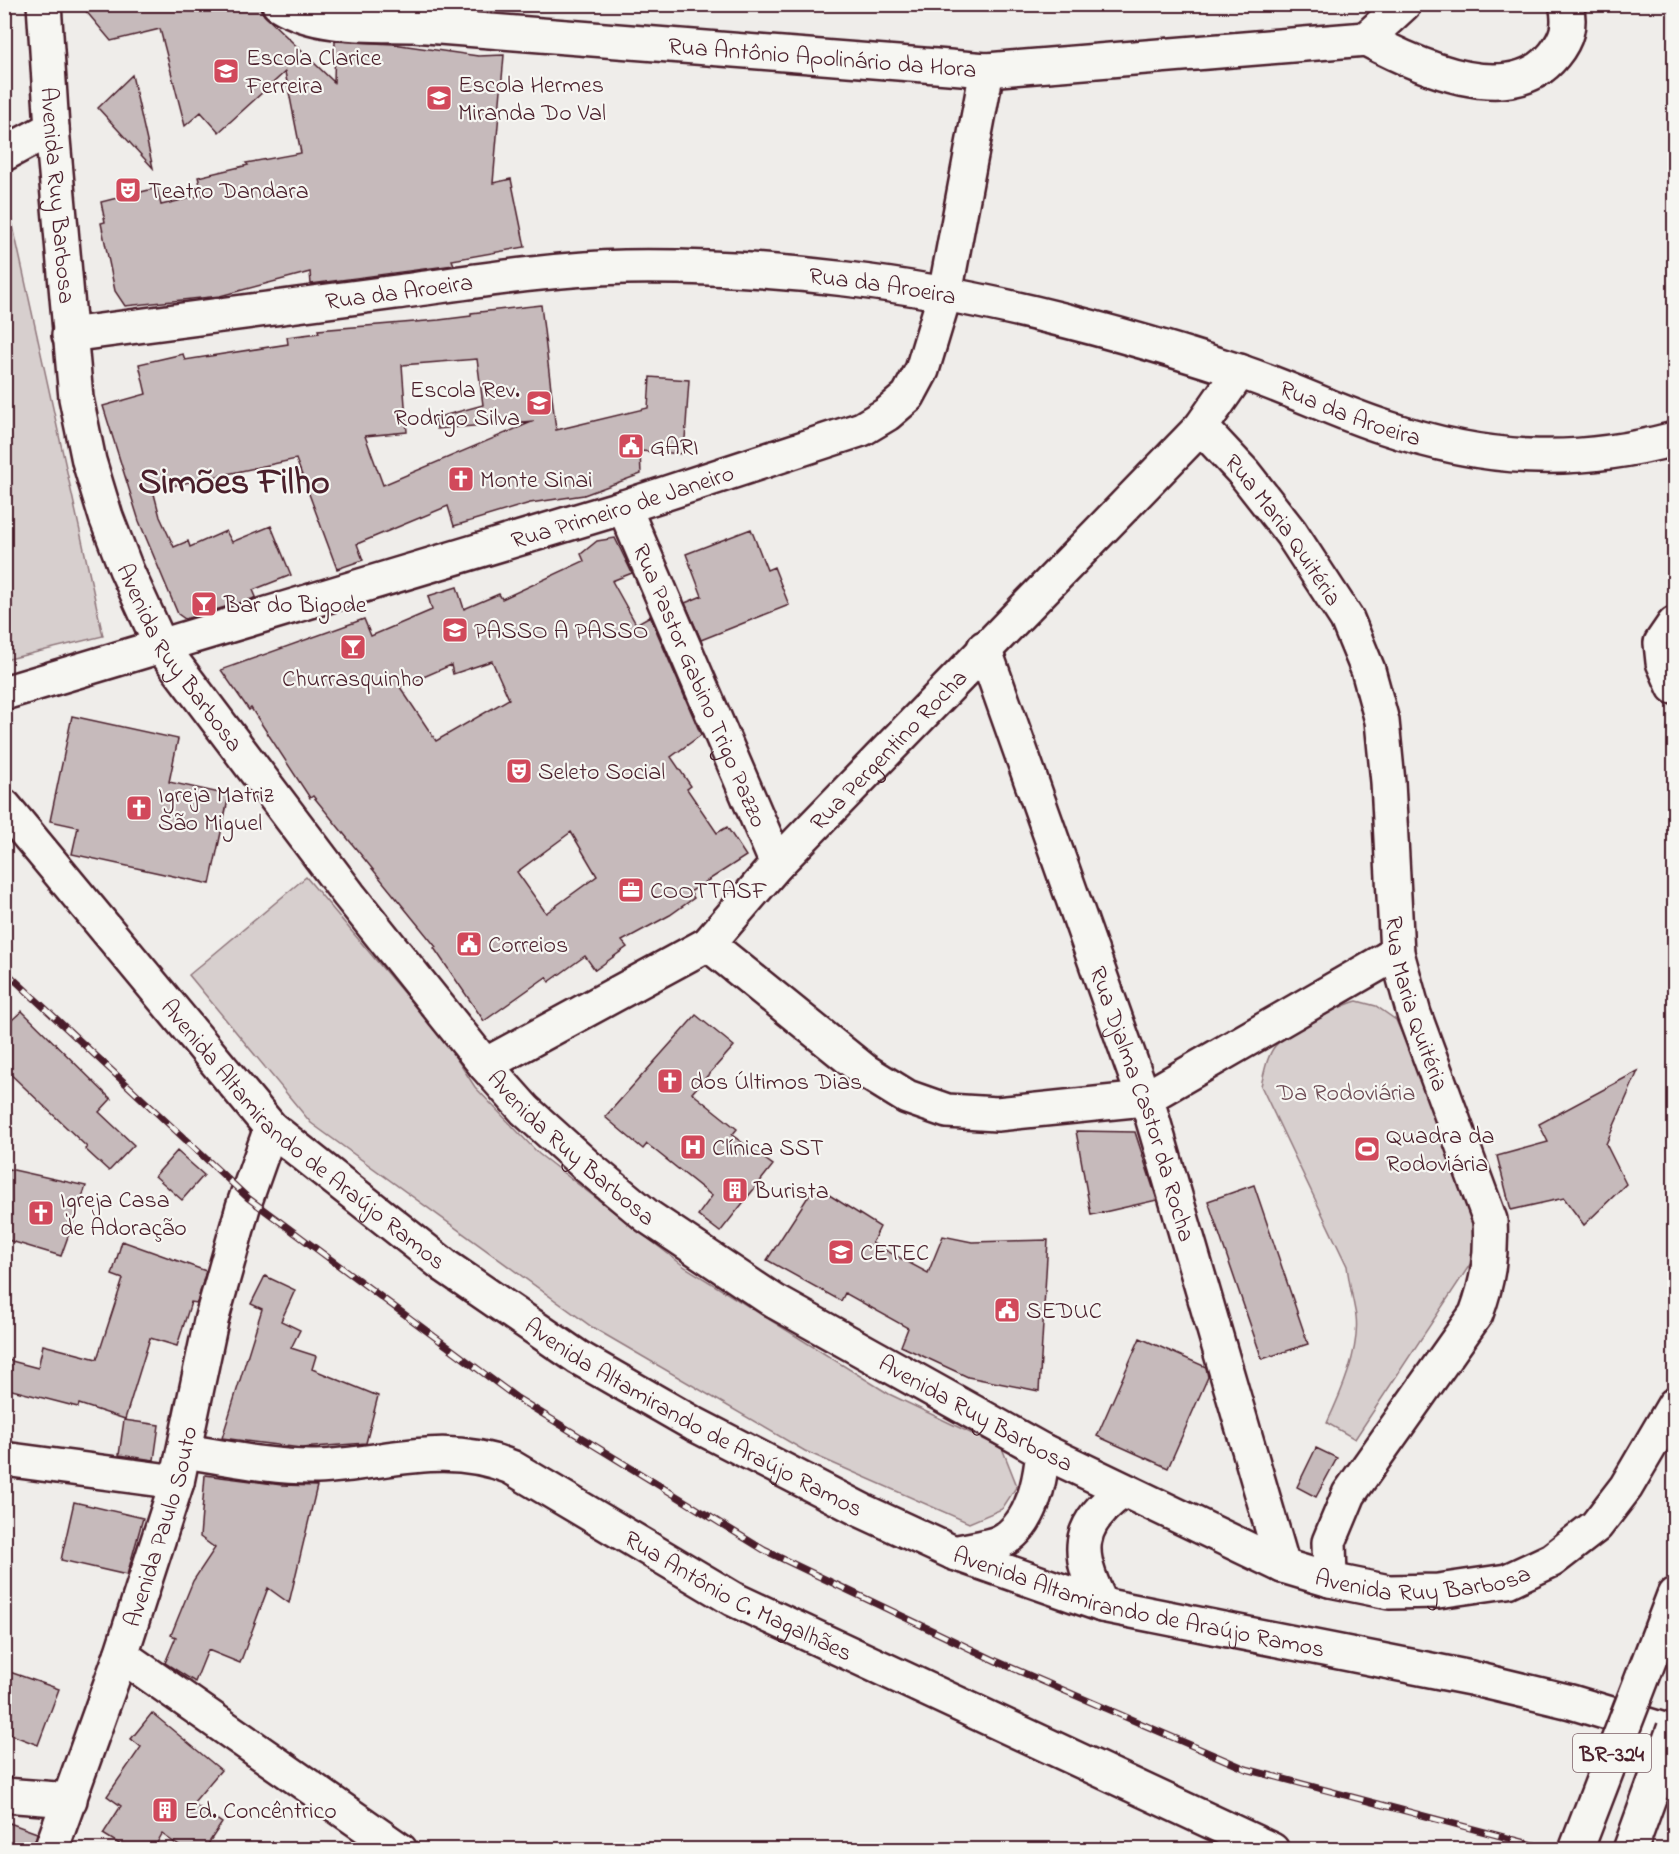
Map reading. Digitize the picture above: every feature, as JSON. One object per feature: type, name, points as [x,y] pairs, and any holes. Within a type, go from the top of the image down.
[{"type":"main road","name":"Avenida Ruy Barbosa","points":[[44,4],[52,128],[76,398],[89,461],[106,517],[160,646],[349,895],[485,1065],[525,1110],[648,1216],[774,1301],[1044,1451],[1283,1566],[1330,1580],[1389,1592],[1438,1591],[1507,1581],[1552,1560],[1596,1527],[1626,1487],[1674,1405]]},
{"type":"main road","name":"Rua Antônio Apolinário da Hora","points":[[279,4],[290,11],[344,23],[414,25],[987,70],[1366,39]]},
{"type":"main road","points":[[1404,4],[1366,39],[1407,61],[1449,74],[1489,82],[1520,78],[1547,63],[1565,42],[1569,18],[1566,4]]},
{"type":"main road","name":"Rua Primeiro de Janeiro","points":[[4,693],[624,507],[862,429],[887,414],[908,396],[921,369],[945,294],[987,70]]},
{"type":"main road","points":[[4,154],[52,128]]},
{"type":"main road","name":"Rua da Aroeira","points":[[69,334],[531,274],[623,267],[733,268],[847,279],[945,294],[1095,330],[1240,371],[1382,427],[1431,442],[1494,455],[1574,458],[1644,447],[1674,439]]},
{"type":"main road","name":"Rua Pergentino Rocha","points":[[485,1065],[708,944],[777,864],[984,648],[1201,427],[1240,371]]},
{"type":"main road","name":"Rua Maria Quitéria","points":[[1201,427],[1244,473],[1291,533],[1347,619],[1368,670],[1382,721],[1388,782],[1397,953],[1414,1014],[1490,1220],[1491,1252],[1487,1283],[1476,1314],[1349,1494],[1336,1520],[1329,1542],[1330,1580]]},
{"type":"main road","name":"Rua Pastor Gabino Trigo Pazzo","points":[[624,507],[777,864]]},
{"type":"main road","points":[[1667,634],[1663,662],[1674,687]]},
{"type":"main road","name":"Rua Djalma Castor da Rocha","points":[[984,648],[1143,1099],[1150,1110],[1283,1566]]},
{"type":"main road","name":"Avenida Altamirando de Araújo Ramos","points":[[4,806],[271,1128],[445,1266],[579,1358],[704,1429],[863,1511],[954,1553],[1102,1605],[1471,1678],[1571,1702],[1674,1731]]},
{"type":"main road","points":[[708,944],[866,1071],[907,1097],[947,1111],[998,1114],[1143,1099],[1397,953]]},
{"type":"main road","name":"Avenida Paulo Souto","points":[[51,1850],[121,1655],[181,1466],[211,1321],[243,1207],[271,1128]]},
{"type":"main road","points":[[954,1553],[1000,1542],[1019,1526],[1037,1489],[1044,1451]]},
{"type":"main road","name":"Rua Antônio C. Magalhães","points":[[4,1459],[181,1466],[278,1466],[356,1464],[429,1454],[459,1453],[486,1457],[511,1467],[733,1599],[823,1644],[1272,1850]]},
{"type":"main road","points":[[1102,1605],[1086,1569],[1083,1551],[1084,1534],[1099,1511],[1123,1491]]},
{"type":"main road","name":"BR-324","points":[[1576,1850],[1674,1595]]},
{"type":"main road","points":[[121,1655],[400,1850]]},
{"type":"main road","name":"Avenida Altamirando de Araújo Ramos","points":[[1571,1702],[1624,1703],[1674,1708]]},
{"type":"main road","name":"BR-324","points":[[1630,1850],[1674,1731]]},
{"type":"main road","points":[[4,1795],[70,1800]]},
{"type":"green space","points":[[4,185],[103,636],[5,660],[4,660]]},
{"type":"green space","points":[[306,877],[449,1047],[475,1087],[539,1154],[685,1267],[889,1394],[1002,1448],[1017,1486],[1002,1509],[969,1523],[805,1451],[592,1327],[311,1123],[189,975]]},
{"type":"green space","name":"Da Rodoviária","points":[[1357,1001],[1376,1006],[1396,1020],[1481,1216],[1473,1260],[1355,1439],[1327,1423],[1343,1385],[1355,1343],[1356,1316],[1347,1266],[1261,1086],[1266,1065],[1275,1046],[1314,1020]]},
{"type":"building","points":[[80,4],[257,4],[264,15],[334,82],[335,41],[393,44],[478,56],[504,55],[493,183],[511,179],[525,247],[452,260],[454,265],[311,284],[310,272],[220,296],[125,306],[115,291],[101,223],[105,222],[101,202],[157,188],[161,205],[203,195],[198,177],[248,165],[246,163],[301,153],[285,72],[219,132],[201,112],[185,126],[160,29],[111,41]]},
{"type":"building","points":[[132,75],[153,168],[98,108]]},
{"type":"building","points":[[541,305],[556,430],[648,408],[650,377],[689,380],[684,454],[640,451],[641,474],[584,495],[530,503],[454,526],[448,506],[357,544],[363,560],[337,569],[296,459],[153,490],[160,517],[174,547],[188,541],[190,547],[226,531],[232,542],[271,526],[291,575],[253,590],[256,597],[252,599],[185,619],[178,614],[139,521],[103,406],[146,394],[139,364],[183,354],[185,360],[288,344],[287,337],[319,333],[318,330],[439,320],[471,316],[471,313]],"holes":[[[477,359],[483,405],[435,418],[437,429],[534,421],[383,485],[365,436],[407,432],[402,365]]]},
{"type":"building","points":[[751,529],[767,570],[774,567],[789,605],[701,640],[685,603],[702,596],[686,554]]},
{"type":"building","points":[[615,538],[632,573],[612,581],[636,624],[650,616],[701,735],[671,757],[691,786],[687,789],[717,833],[727,827],[746,856],[690,892],[694,898],[670,915],[622,941],[627,947],[595,970],[585,956],[549,982],[546,977],[484,1021],[434,948],[436,947],[313,796],[310,798],[251,708],[249,710],[221,670],[364,619],[371,636],[432,610],[428,596],[457,587],[464,609],[499,594],[502,599],[584,561],[581,554],[597,541]],"holes":[[[492,661],[509,699],[436,741],[400,687],[451,665],[453,674]],[[571,832],[597,876],[546,913],[517,872]]]},
{"type":"building","name":"Igreja Matriz São Miguel","points":[[72,716],[178,739],[169,782],[229,795],[210,884],[72,854],[78,827],[50,821]]},
{"type":"building","points":[[22,1011],[111,1099],[99,1112],[134,1145],[109,1171],[4,1068],[4,1027]]},
{"type":"building","points":[[696,1015],[734,1046],[692,1093],[737,1129],[732,1135],[773,1165],[720,1232],[698,1215],[712,1196],[647,1144],[643,1149],[605,1117]]},
{"type":"building","points":[[1638,1071],[1606,1144],[1626,1184],[1584,1225],[1564,1198],[1511,1210],[1497,1156],[1548,1142],[1539,1124]]},
{"type":"building","points":[[1076,1131],[1135,1132],[1157,1200],[1091,1215]]},
{"type":"building","points":[[177,1151],[204,1175],[182,1200],[155,1176]]},
{"type":"building","name":"Igreja Casa de Adoração","points":[[9,1169],[86,1186],[61,1256],[4,1239],[4,1181]]},
{"type":"building","points":[[1254,1185],[1308,1344],[1262,1359],[1208,1201]]},
{"type":"building","points":[[815,1186],[880,1227],[872,1243],[928,1273],[943,1236],[972,1242],[1048,1240],[1039,1391],[968,1377],[901,1346],[908,1328],[845,1293],[841,1301],[767,1260]]},
{"type":"building","points":[[122,1241],[206,1271],[197,1303],[191,1302],[177,1346],[150,1338],[125,1419],[79,1404],[78,1407],[4,1388],[4,1359],[38,1368],[43,1345],[97,1359],[123,1279],[112,1275]]},
{"type":"building","points":[[265,1276],[295,1290],[281,1321],[300,1330],[291,1348],[316,1356],[312,1369],[378,1396],[366,1443],[301,1448],[222,1438],[262,1309],[251,1304]]},
{"type":"building","points":[[1140,1338],[1206,1367],[1208,1377],[1168,1468],[1097,1436]]},
{"type":"building","points":[[124,1420],[159,1425],[154,1460],[119,1455]]},
{"type":"building","points":[[1316,1448],[1337,1458],[1316,1497],[1297,1487]]},
{"type":"building","points":[[205,1475],[282,1485],[317,1486],[289,1603],[268,1588],[240,1663],[208,1650],[195,1682],[165,1663],[176,1637],[171,1635],[193,1581],[215,1548],[200,1537]]},
{"type":"building","points":[[74,1502],[143,1518],[127,1575],[61,1560]]},
{"type":"building","points":[[4,1670],[59,1689],[38,1745],[4,1732]]},
{"type":"building","points":[[152,1713],[221,1770],[193,1803],[222,1823],[204,1850],[185,1850],[162,1834],[153,1850],[129,1850],[103,1834],[121,1806],[107,1796],[141,1747],[131,1739]]},
{"type":"building","points":[[4,1821],[37,1833],[33,1850],[4,1850]]},
{"type":"railway","points":[[4,970],[248,1198],[517,1398],[764,1550],[996,1661],[1246,1769],[1553,1850]]},
{"type":"place","name":"Escola Clarice Ferreira","points":[[226,71]]},
{"type":"place","name":"Escola Hermes Miranda Do Val","points":[[439,98]]},
{"type":"place","name":"Teatro Dandara","points":[[128,190]]},
{"type":"place","name":"Escola Rev. Rodrigo Silva","points":[[539,403]]},
{"type":"place","name":"GARI","points":[[631,446]]},
{"type":"place","name":"Monte Sinai","points":[[461,479]]},
{"type":"place","name":"Bar do Bigode","points":[[204,604]]},
{"type":"place","name":"PASSO A PASSO","points":[[455,630]]},
{"type":"place","name":"Churrasquinho","points":[[353,647]]},
{"type":"place","name":"Seleto Social","points":[[519,771]]},
{"type":"place","name":"Igreja Matriz São Miguel","points":[[139,808]]},
{"type":"place","name":"COOTTASF","points":[[631,890]]},
{"type":"place","name":"Correios","points":[[469,944]]},
{"type":"place","name":"dos Últimos Dias","points":[[670,1081]]},
{"type":"place","name":"Clínica SST","points":[[693,1147]]},
{"type":"place","name":"Quadra da Rodoviária","points":[[1367,1149]]},
{"type":"place","name":"Burista","points":[[735,1190]]},
{"type":"place","name":"Igreja Casa de Adoração","points":[[41,1213]]},
{"type":"place","name":"CETEC","points":[[841,1252]]},
{"type":"place","name":"SEDUC","points":[[1007,1310]]},
{"type":"place","name":"Ed. Concêntrico","points":[[165,1810]]},
{"type":"district","name":"Simões Filho","points":[[234,480]]}]
